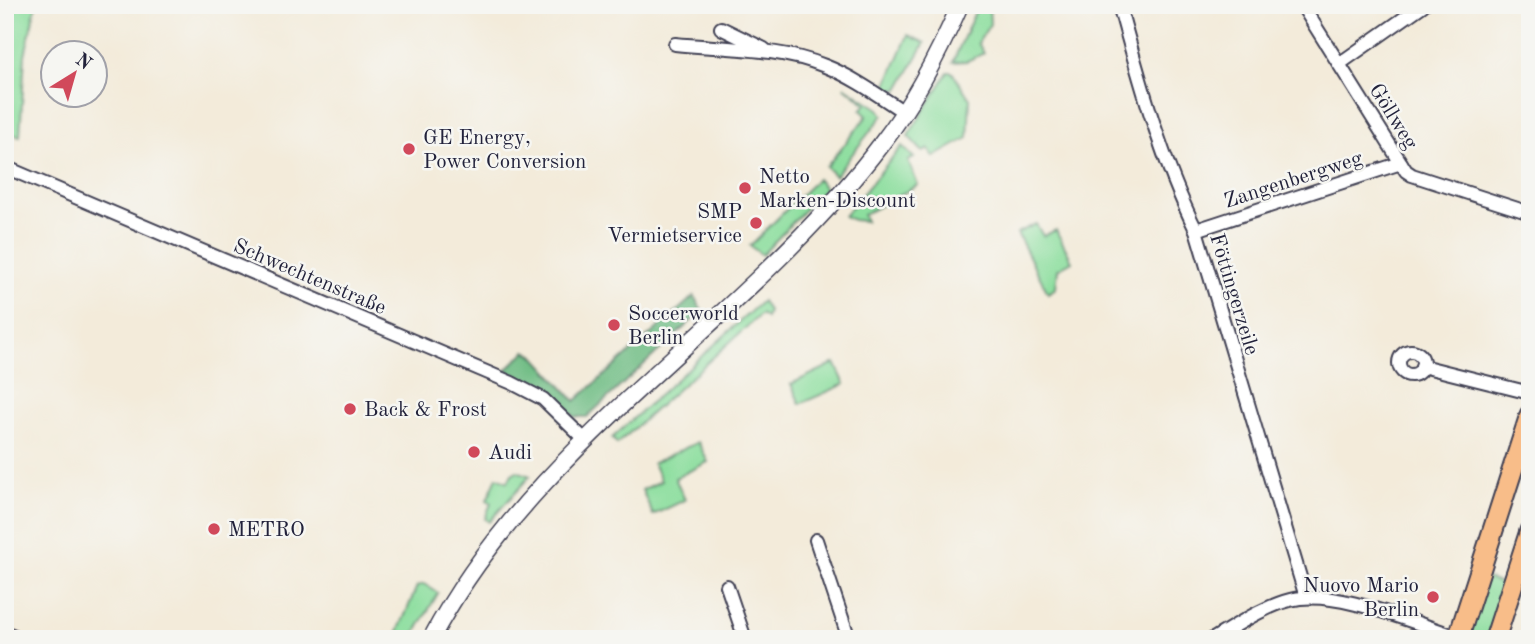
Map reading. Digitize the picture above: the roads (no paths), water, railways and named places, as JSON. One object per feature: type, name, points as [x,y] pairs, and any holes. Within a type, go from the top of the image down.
[{"type":"main road","points":[[1458,638],[1530,415]]},
{"type":"main road","points":[[1495,639],[1530,531]]},
{"type":"main road","points":[[5,635],[15,639]]},
{"type":"street","points":[[431,639],[468,579],[531,499],[586,441],[792,246],[860,171],[904,112],[960,5]]},
{"type":"street","name":"Föttingerzeile","points":[[1119,5],[1139,77],[1177,193],[1196,230],[1306,597]]},
{"type":"street","name":"Göllweg","points":[[1302,5],[1401,163],[1412,175],[1530,213]]},
{"type":"street","points":[[1339,64],[1423,5]]},
{"type":"street","points":[[721,28],[774,53]]},
{"type":"street","points":[[675,44],[774,53],[824,65],[858,82],[904,112]]},
{"type":"street","name":"Zangenbergweg","points":[[1196,230],[1401,163]]},
{"type":"street","name":"Schwechtenstraße","points":[[5,167],[512,383],[543,399],[586,441]]},
{"type":"street","points":[[1422,366],[1530,393]]},
{"type":"street","points":[[816,540],[849,639]]},
{"type":"street","points":[[727,586],[745,639]]},
{"type":"street","points":[[1213,639],[1272,607],[1306,597],[1346,602],[1458,638]]},
{"type":"place","name":"GE Energy, Power Conversion","points":[[409,149]]},
{"type":"place","name":"Netto Marken-Discount","points":[[745,188]]},
{"type":"place","name":"SMP Vermietservice","points":[[756,223]]},
{"type":"place","name":"Soccerworld Berlin","points":[[614,325]]},
{"type":"place","name":"Back & Frost","points":[[350,409]]},
{"type":"place","name":"Audi","points":[[474,452]]},
{"type":"place","name":"METRO","points":[[214,529]]},
{"type":"place","name":"Nuovo Mario Berlin","points":[[1433,597]]}]
